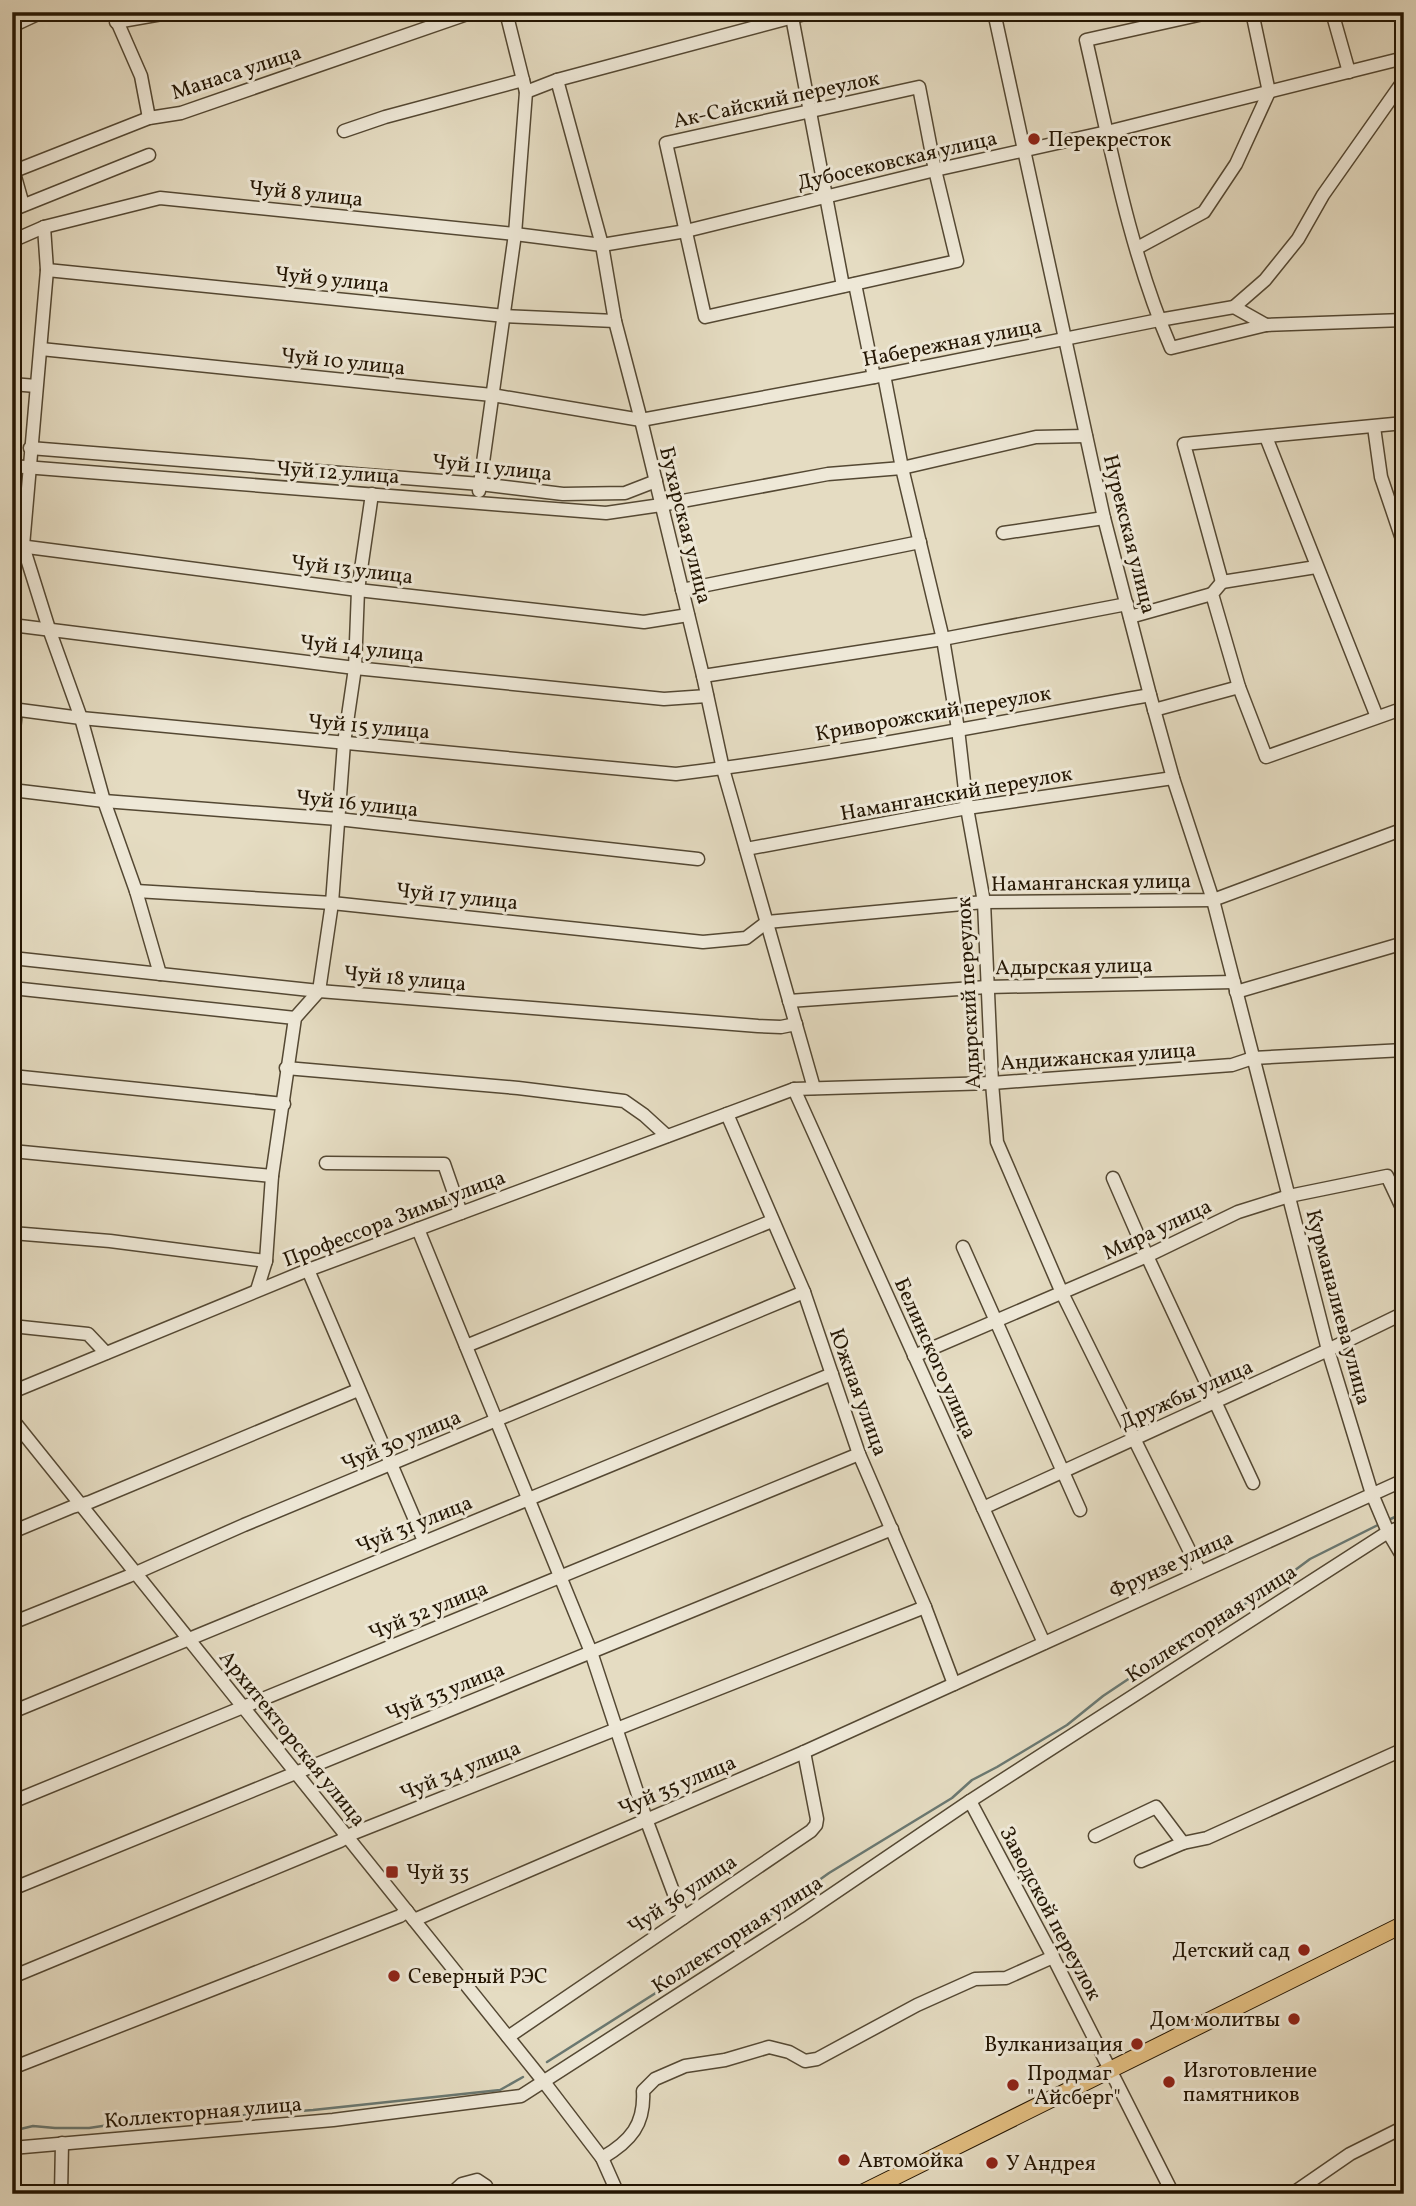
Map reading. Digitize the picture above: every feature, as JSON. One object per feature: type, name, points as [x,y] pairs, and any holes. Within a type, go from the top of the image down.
[{"type":"main road","points":[[860,2194],[1404,1924]]},
{"type":"street","points":[[12,26],[41,12]]},
{"type":"street","points":[[149,118],[141,76],[114,17],[173,12]]},
{"type":"street","name":"Манаса улица","points":[[13,169],[149,118],[181,113],[473,12]]},
{"type":"street","points":[[477,503],[515,234],[525,86],[506,12]]},
{"type":"street","points":[[344,131],[395,114],[557,80],[812,12]]},
{"type":"street","name":"Нурекская улица","points":[[994,12],[1104,518],[1173,778],[1213,900],[1253,1058]]},
{"type":"street","points":[[1212,12],[1086,40],[1122,198],[1159,320],[1171,348],[1266,325],[1404,320]]},
{"type":"street","points":[[1137,248],[1204,212],[1236,164],[1269,92],[1252,12]]},
{"type":"street","points":[[1332,12],[1349,72]]},
{"type":"street","name":"Адырский переулок","points":[[792,17],[827,197],[849,285],[879,376],[943,639],[958,729],[967,808],[984,902],[997,1142],[1062,1293],[1200,1572]]},
{"type":"street","name":"Дубосековская улица","points":[[602,246],[686,230],[1107,132],[1404,58]]},
{"type":"street","name":"Бухарская улица","points":[[557,80],[602,246],[615,321],[656,481],[723,768],[814,1088]]},
{"type":"street","points":[[1266,325],[1234,307],[1265,280],[1298,239],[1323,195],[1404,80]]},
{"type":"street","name":"Ак-Сайский переулок","points":[[919,88],[957,261],[705,317],[666,143],[811,111],[919,88]]},
{"type":"street","points":[[13,169],[18,207],[149,155]]},
{"type":"street","name":"Чуй 8 улица","points":[[12,242],[44,227],[160,198],[515,234],[602,246]]},
{"type":"street","points":[[44,227],[47,270],[41,349],[18,546],[81,718],[104,801],[136,891],[160,974]]},
{"type":"street","name":"Чуй 9 улица","points":[[47,270],[505,316],[615,321]]},
{"type":"street","name":"Набережная улица","points":[[641,420],[1234,307]]},
{"type":"street","name":"Чуй 10 улица","points":[[41,349],[492,395],[641,420]]},
{"type":"street","points":[[12,384],[36,386]]},
{"type":"street","points":[[1222,582],[1184,444],[1404,423]]},
{"type":"street","points":[[1374,427],[1381,477],[1404,545]]},
{"type":"street","name":"Чуй 12 улица","points":[[12,466],[606,513],[828,474],[902,468],[1036,437],[1086,436]]},
{"type":"street","points":[[1266,437],[1377,717]]},
{"type":"street","name":"Чуй 11 улица","points":[[30,448],[480,484],[563,494],[625,493],[656,481]]},
{"type":"street","points":[[257,1290],[266,1261],[272,1176],[295,1018],[319,991],[332,902],[344,743],[355,668],[358,590],[372,494]]},
{"type":"street","points":[[1003,533],[1104,518]]},
{"type":"street","points":[[682,590],[920,542]]},
{"type":"street","name":"Чуй 13 улица","points":[[18,546],[358,590],[644,622],[688,615]]},
{"type":"street","points":[[1130,617],[1212,594],[1222,582],[1316,567]]},
{"type":"street","points":[[1212,594],[1239,687],[1266,757],[1404,708]]},
{"type":"street","points":[[703,676],[943,639],[1127,604]]},
{"type":"street","name":"Чуй 14 улица","points":[[12,625],[355,668],[664,699],[707,696]]},
{"type":"street","points":[[1154,710],[1239,687]]},
{"type":"street","name":"Криворожский переулок","points":[[723,768],[1150,695]]},
{"type":"street","points":[[12,752],[14,709]]},
{"type":"street","name":"Чуй 15 улица","points":[[14,709],[81,718],[676,774],[723,768]]},
{"type":"street","name":"Наманганский переулок","points":[[746,849],[967,808],[1173,778]]},
{"type":"street","name":"Чуй 16 улица","points":[[12,790],[104,801],[338,819],[698,859]]},
{"type":"street","name":"Наманганская улица","points":[[767,922],[984,902],[1213,900],[1404,829]]},
{"type":"street","name":"Чуй 17 улица","points":[[136,891],[332,902],[703,942],[746,938],[767,922]]},
{"type":"street","name":"Адырская улица","points":[[789,1001],[987,987],[1235,987],[1404,943]]},
{"type":"street","name":"Чуй 18 улица","points":[[12,958],[319,991],[758,1026],[781,1027],[796,1024]]},
{"type":"street","points":[[12,988],[295,1018]]},
{"type":"street","name":"Андижанская улица","points":[[794,1089],[992,1083],[1232,1066],[1253,1058],[1404,1051]]},
{"type":"street","name":"Курманалиева улица","points":[[1253,1058],[1328,1350],[1372,1494],[1388,1532],[1404,1559]]},
{"type":"street","points":[[286,1068],[518,1088],[624,1101],[667,1136]]},
{"type":"street","points":[[12,1076],[284,1104]]},
{"type":"street","name":"Профессора Зимы улица","points":[[12,1392],[307,1270],[794,1089]]},
{"type":"street","name":"Белинского улица","points":[[794,1089],[1044,1643]]},
{"type":"street","name":"Южная улица","points":[[727,1114],[804,1292],[859,1454],[925,1607],[954,1684]]},
{"type":"street","points":[[12,1151],[272,1176]]},
{"type":"street","points":[[326,1163],[444,1164],[461,1213]]},
{"type":"street","name":"Мира улица","points":[[914,1356],[1147,1256],[1238,1212],[1289,1196],[1387,1176],[1404,1212]]},
{"type":"street","points":[[1113,1178],[1253,1483]]},
{"type":"street","points":[[466,1346],[772,1221]]},
{"type":"street","points":[[418,1229],[591,1652],[646,1818],[683,1918]]},
{"type":"street","points":[[12,1233],[110,1241],[266,1261]]},
{"type":"street","points":[[963,1247],[1080,1510]]},
{"type":"street","points":[[307,1270],[424,1541]]},
{"type":"street","name":"Чуй 30 улица","points":[[12,1623],[804,1292]]},
{"type":"street","name":"Дружбы улица","points":[[983,1508],[1404,1313]]},
{"type":"street","points":[[12,1326],[88,1334],[106,1353]]},
{"type":"street","name":"Чуй 31 улица","points":[[12,1712],[832,1374]]},
{"type":"street","points":[[12,1532],[103,1497],[358,1390]]},
{"type":"street","name":"Архитекторская улица","points":[[12,1419],[544,2082],[602,2158],[618,2194]]},
{"type":"street","name":"Чуй 32 улица","points":[[12,1801],[859,1454]]},
{"type":"street","name":"Фрунзе улица","points":[[954,1684],[1404,1480]]},
{"type":"street","name":"Коллекторная улица","points":[[12,2148],[333,2120],[521,2096],[799,1917],[970,1801],[1388,1532],[1404,1526]]},
{"type":"street","name":"Чуй 33 улица","points":[[12,1889],[892,1529]]},
{"type":"street","name":"Чуй 34 улица","points":[[12,1977],[254,1878],[347,1836],[925,1607]]},
{"type":"street","name":"Чуй 35 улица","points":[[12,2068],[400,1916],[410,1916],[804,1752],[954,1684]]},
{"type":"street","points":[[1141,1861],[1183,1843],[1207,1838],[1404,1749]]},
{"type":"street","name":"Чуй 36 улица","points":[[508,2037],[811,1831],[817,1819],[804,1752]]},
{"type":"street","name":"Заводской переулок","points":[[970,1801],[1053,1956],[1172,2194]]},
{"type":"street","points":[[1095,1836],[1156,1807],[1183,1843]]},
{"type":"street","points":[[602,2158],[620,2146],[638,2127],[644,2110],[643,2091],[655,2079],[685,2066],[726,2060],[769,2047],[789,2052],[805,2061],[817,2059],[975,1979],[1006,1978],[1053,1956]]},
{"type":"street","points":[[1292,2194],[1350,2154],[1404,2127]]},
{"type":"street","points":[[61,2194],[62,2143]]},
{"type":"street","points":[[451,2194],[462,2185],[477,2180],[486,2186],[490,2194]]},
{"type":"waterway","points":[[1386,1521],[1404,1513]]},
{"type":"waterway","points":[[547,2062],[703,1963],[829,1873],[952,1798],[972,1780],[1067,1725],[1103,1696],[1221,1617],[1263,1594],[1310,1559],[1380,1524]]},
{"type":"waterway","points":[[12,2131],[33,2126],[89,2128],[149,2119],[167,2121],[313,2110],[500,2090],[523,2077]]},
{"type":"place","name":"Перекресток","points":[[1034,139]]},
{"type":"place","name":"Чуй 35","points":[[392,1872]]},
{"type":"place","name":"Детский сад","points":[[1304,1950]]},
{"type":"place","name":"Северный РЭС","points":[[394,1976]]},
{"type":"place","name":"Дом молитвы","points":[[1294,2019]]},
{"type":"place","name":"Вулканизация","points":[[1137,2044]]},
{"type":"place","name":"Изготовление памятников","points":[[1169,2082]]},
{"type":"place","name":"Продмаг \"Айсберг\"","points":[[1013,2085]]},
{"type":"place","name":"Автомойка","points":[[844,2160]]},
{"type":"place","name":"У Андрея","points":[[992,2163]]}]
